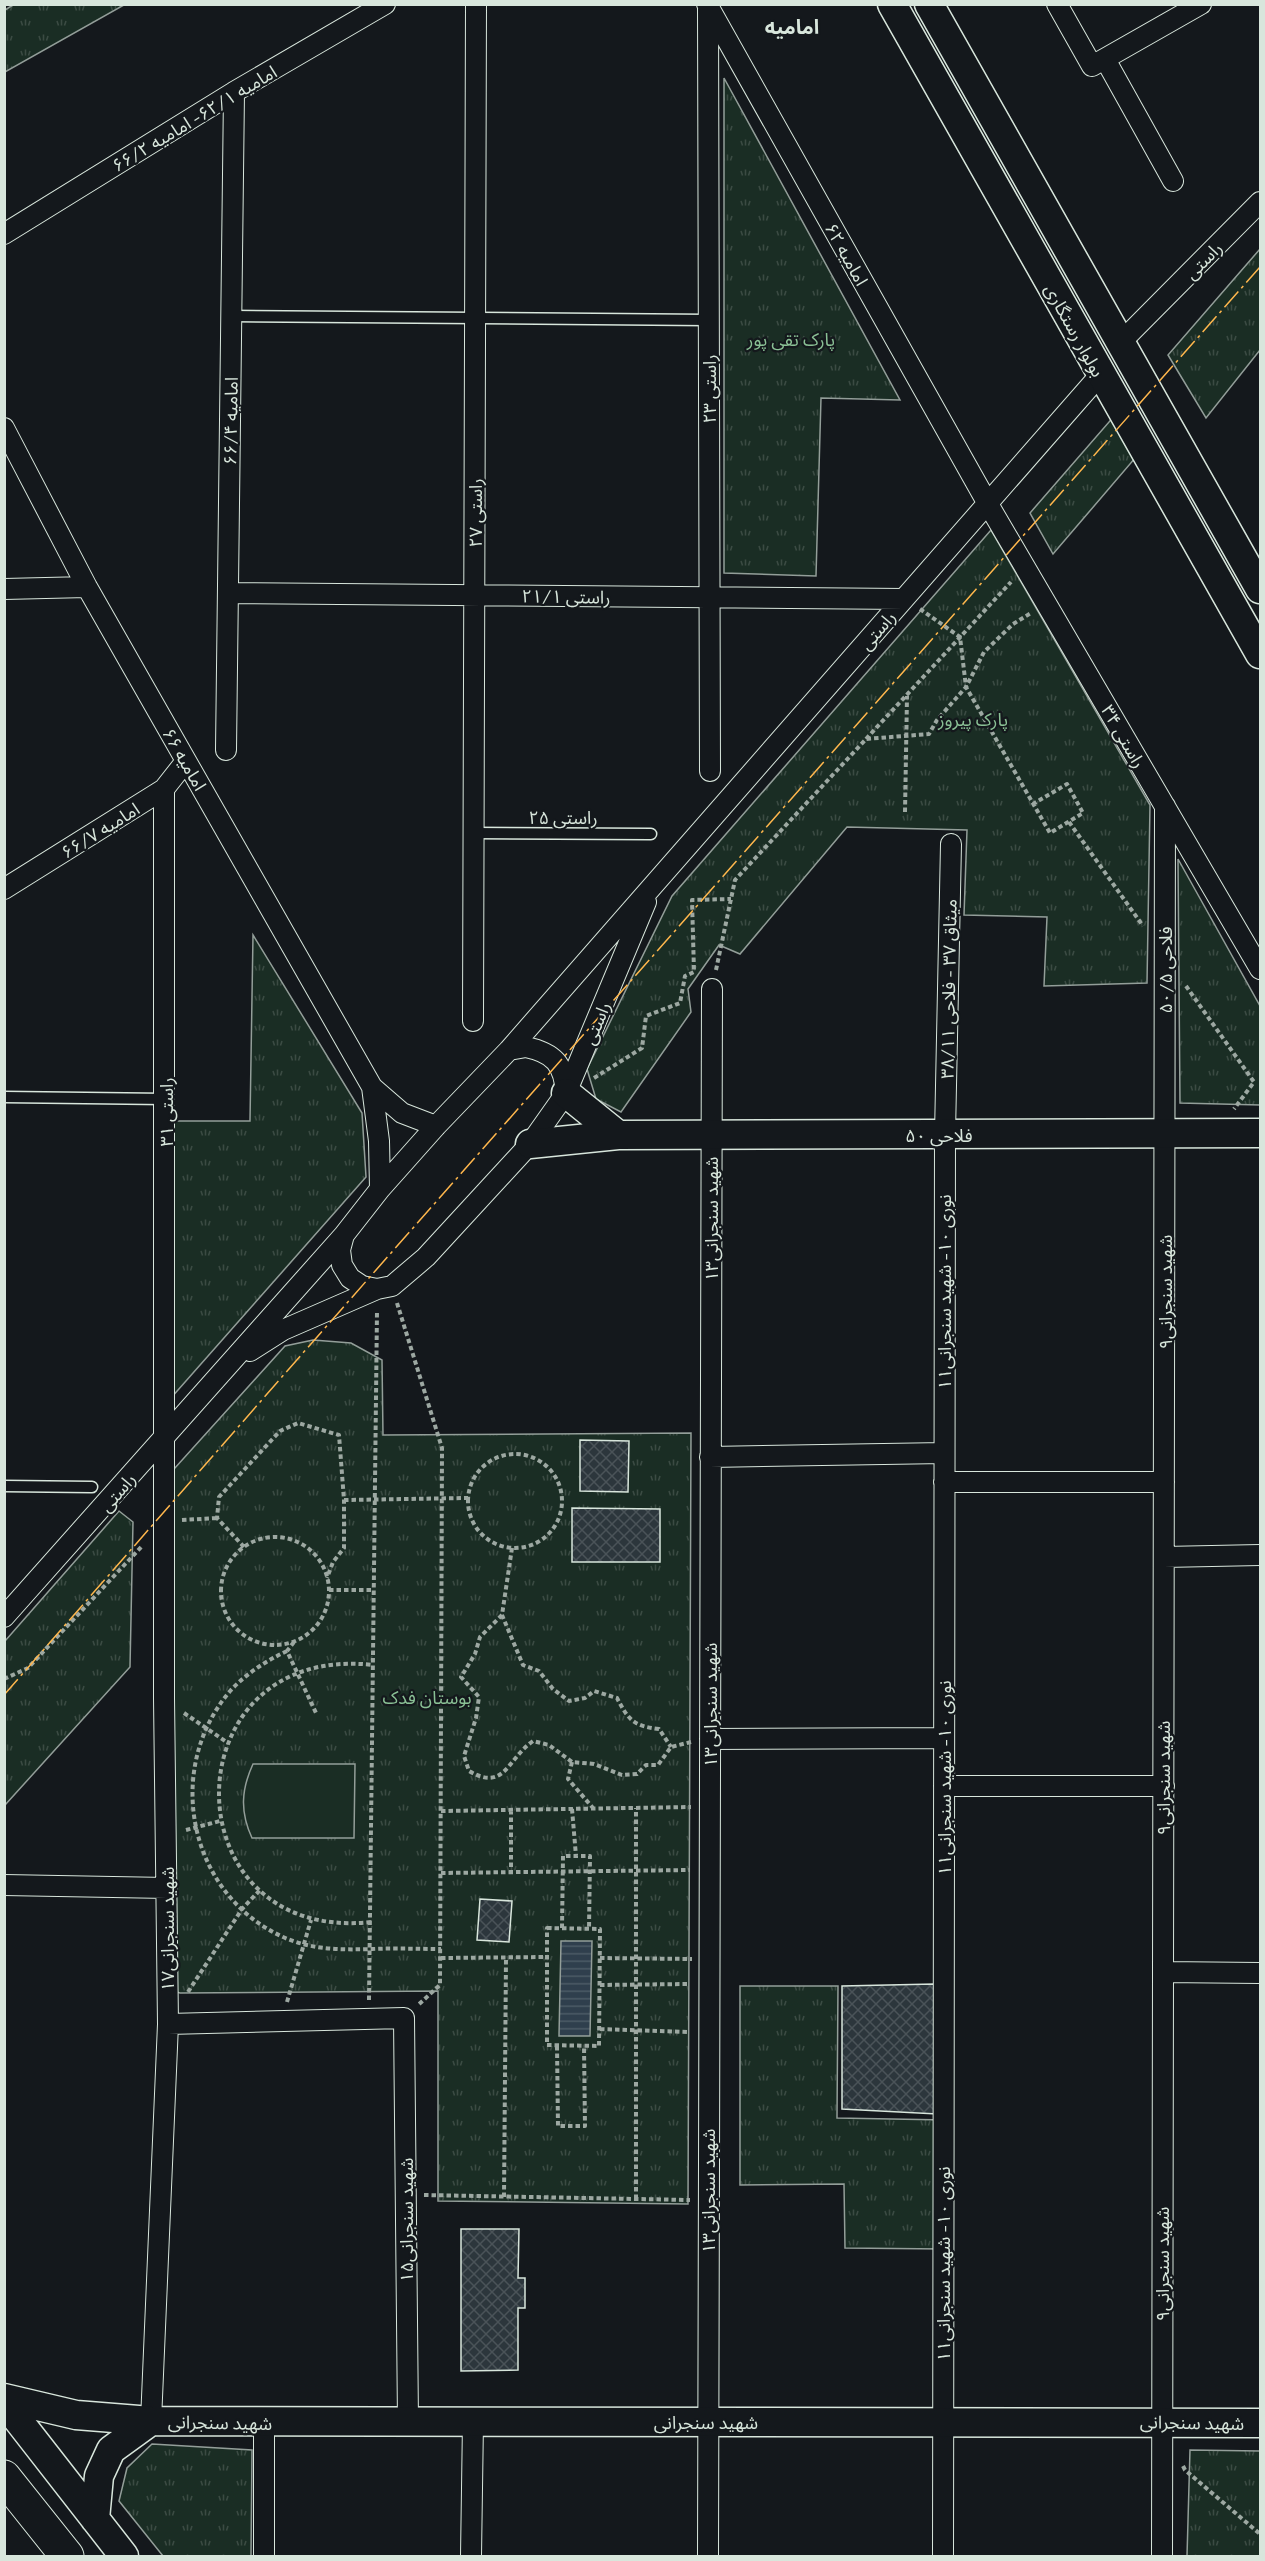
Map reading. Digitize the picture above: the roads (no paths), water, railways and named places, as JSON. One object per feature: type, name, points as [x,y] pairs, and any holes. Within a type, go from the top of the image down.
[{"type":"highway","points":[[4,2477],[67,2556]]},
{"type":"street","name":"امامیه ۶۲/۱- امامیه ۶۶/۲","points":[[4,234],[234,92],[386,4]]},
{"type":"street","name":"راستی ۲۷","points":[[473,1021],[476,4]]},
{"type":"street","name":"بولوار رستگاری","points":[[892,4],[1260,654]]},
{"type":"street","name":"بولوار رستگاری","points":[[929,4],[1260,589]]},
{"type":"street","points":[[1057,4],[1099,63],[1173,181]]},
{"type":"street","points":[[1099,63],[1180,10],[1201,4]]},
{"type":"street","name":"راستی ۲۳","points":[[707,6],[710,771]]},
{"type":"street","name":"امامیه ۶۲","points":[[707,6],[988,504]]},
{"type":"street","name":"امامیه ۶۶/۴","points":[[226,750],[234,92]]},
{"type":"street","name":"راستی","points":[[1120,343],[1260,202]]},
{"type":"street","name":"راستی","points":[[4,1617],[344,1235],[380,1189],[436,1126],[509,1050],[1100,375]]},
{"type":"street","name":"امامیه ۶۶","points":[[4,428],[87,587],[372,1087]]},
{"type":"street","name":"راستی ۳۴","points":[[988,504],[1260,969]]},
{"type":"street","points":[[4,589],[87,587]]},
{"type":"street","name":"راستی ۲۱/۱","points":[[228,592],[904,599]]},
{"type":"street","name":"امامیه ۶۶/۷","points":[[4,889],[165,789],[186,761]]},
{"type":"street","name":"راستی ۳۱","points":[[164,1436],[165,789]]},
{"type":"street","name":"فلاحی ۵۰/۵","points":[[1165,806],[1165,1134]]},
{"type":"street","name":"میثاق ۳۷ - فلاحی ۳۸/۱۱","points":[[945,1134],[951,844]]},
{"type":"street","name":"راستی","points":[[228,1366],[283,1329],[385,1288],[426,1257],[530,1144],[566,1093],[652,885]]},
{"type":"street","name":"شهید سنجرانی۱۳","points":[[708,2556],[712,989]]},
{"type":"street","points":[[509,1050],[526,1047],[542,1051],[556,1061],[565,1076],[566,1093],[618,1135]]},
{"type":"street","points":[[372,1087],[402,1113],[436,1126]]},
{"type":"street","points":[[372,1087],[379,1141],[380,1189]]},
{"type":"street","name":"فلاحی ۵۰","points":[[530,1144],[618,1135],[1260,1133]]},
{"type":"street","name":"نوری ۱۰- شهید سنجرانی۱۱","points":[[943,2556],[945,1134]]},
{"type":"street","name":"شهید سنجرانی۹","points":[[1162,2556],[1165,1134]]},
{"type":"street","points":[[344,1235],[340,1250],[342,1265],[350,1278],[363,1286],[385,1288]]},
{"type":"street","name":"شهید سنجرانی۱۷","points":[[151,2421],[168,2024],[164,1436]]},
{"type":"street","points":[[710,1456],[944,1453]]},
{"type":"street","points":[[944,1482],[1164,1482]]},
{"type":"street","points":[[1164,1557],[1260,1555]]},
{"type":"street","points":[[710,1738],[944,1738]]},
{"type":"street","points":[[944,1786],[1164,1786]]},
{"type":"street","points":[[4,1885],[167,1888]]},
{"type":"street","points":[[1163,1972],[1260,1973]]},
{"type":"street","name":"شهید سنجرانی۱۵","points":[[168,2024],[282,2019],[404,2018],[408,2422]]},
{"type":"street","points":[[4,2400],[124,2556]]},
{"type":"street","name":"شهید سنجرانی","points":[[4,2400],[76,2415],[151,2421],[1260,2423]]},
{"type":"street","points":[[95,2519],[99,2476],[111,2450],[151,2421]]},
{"type":"street","points":[[471,2556],[473,2421]]},
{"type":"street","points":[[264,2422],[264,2556]]},
{"type":"lane","points":[[231,316],[709,320]]},
{"type":"lane","name":"راستی ۲۵","points":[[474,833],[651,834]]},
{"type":"lane","points":[[4,1097],[166,1099]]},
{"type":"lane","points":[[4,1486],[92,1487]]},
{"type":"water","points":[[561,1941],[592,1941],[590,2036],[559,2036]]},
{"type":"district","name":"امامیه","points":[[792,26]]},
{"type":"park label","name":"پارک تقی پور","points":[[791,339]]},
{"type":"park label","name":"پارک پیروز","points":[[973,719]]},
{"type":"park label","name":"بوستان فدک","points":[[427,1697]]}]
